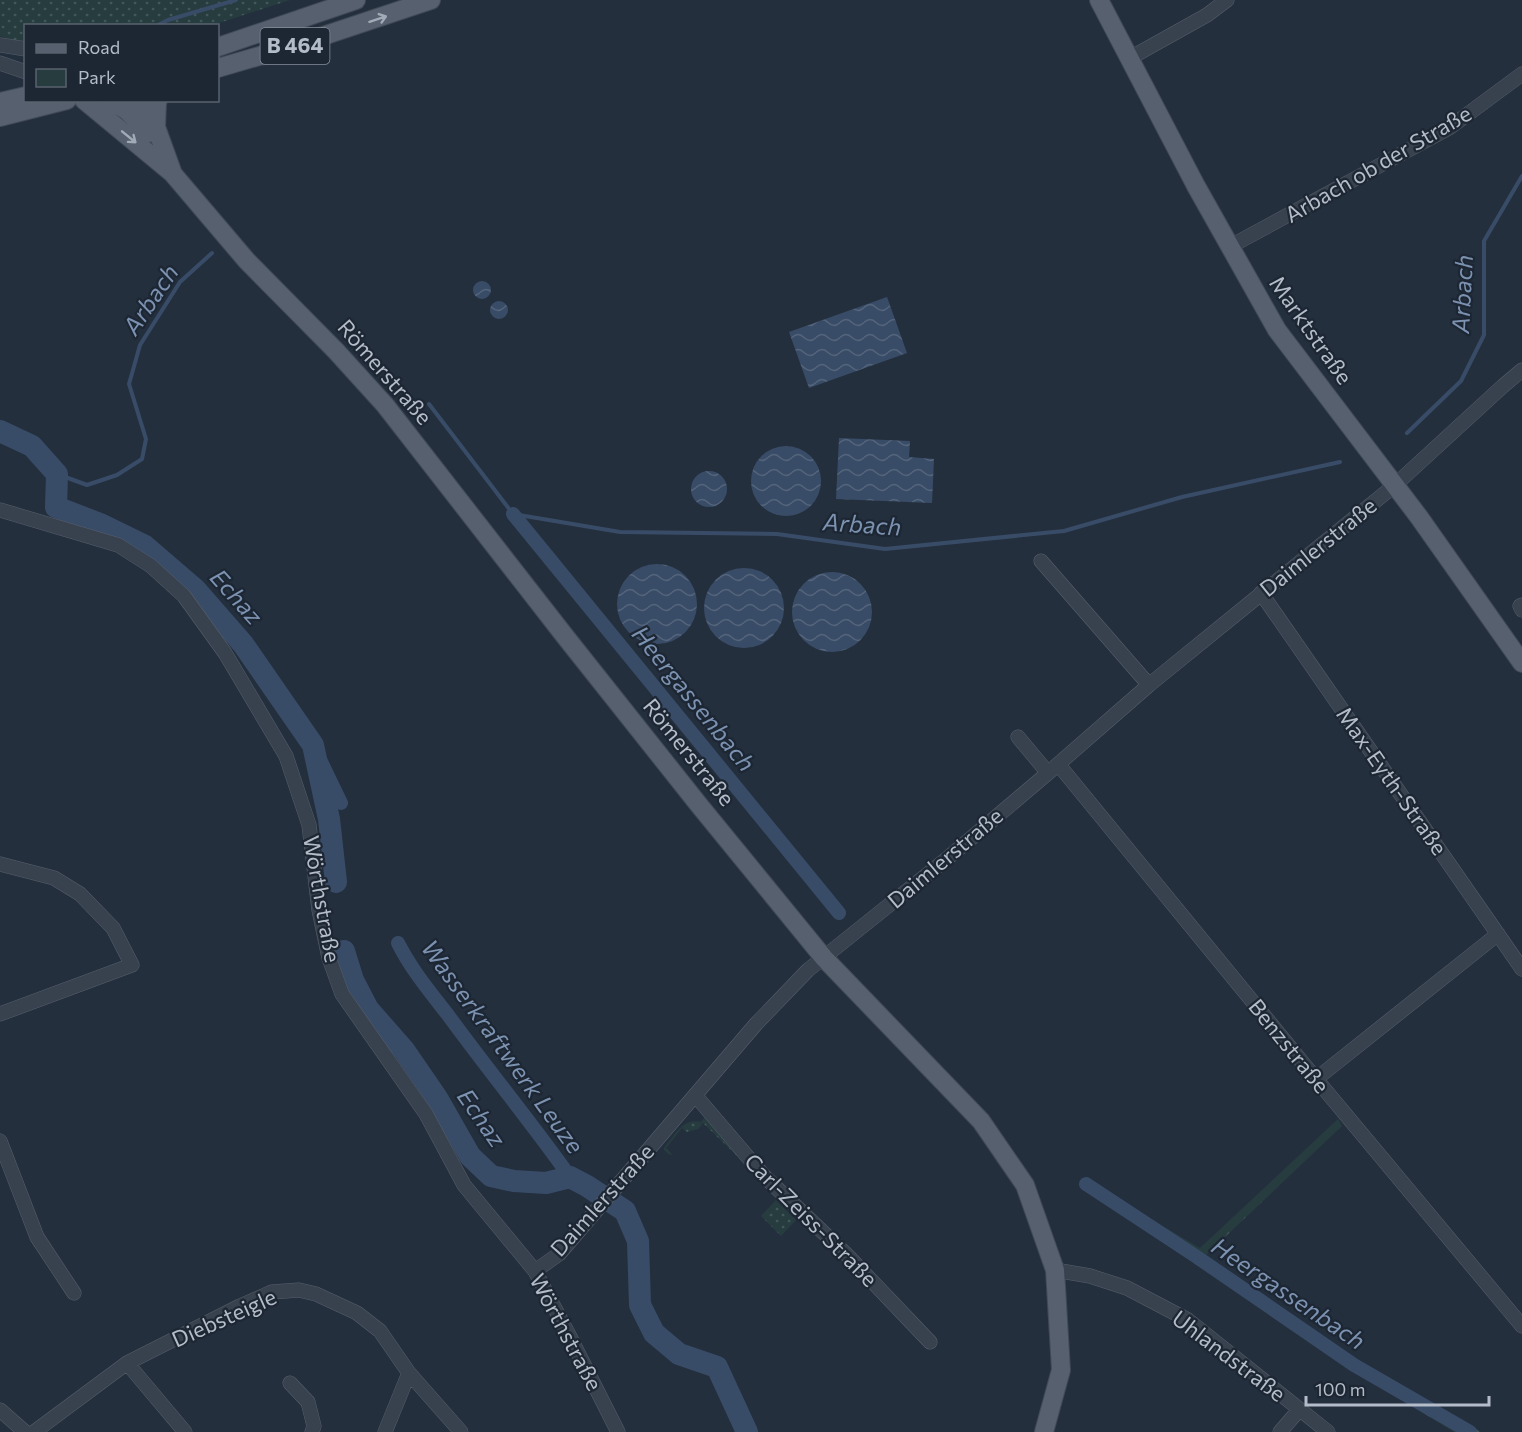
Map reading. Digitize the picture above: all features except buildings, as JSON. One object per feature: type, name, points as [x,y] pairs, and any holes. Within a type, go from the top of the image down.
[{"type":"main road","name":"B 464","points":[[219,47],[356,0]]},
{"type":"main road","name":"B 464","points":[[219,68],[290,47],[431,0]]},
{"type":"main road","name":"Marktstraße","points":[[1099,0],[1196,186],[1276,330],[1395,485],[1522,663]]},
{"type":"main road","points":[[0,102],[24,96]]},
{"type":"main road","points":[[0,117],[59,102]]},
{"type":"main road","points":[[86,102],[174,174]]},
{"type":"main road","name":"Römerstraße","points":[[113,102],[126,110],[162,147]]},
{"type":"main road","name":"Römerstraße","points":[[137,102],[156,127],[174,174],[247,261],[336,351],[385,405],[592,671],[824,958],[981,1121],[1025,1185],[1055,1270],[1061,1370],[1044,1432]]},
{"type":"main road","points":[[156,127],[157,102]]},
{"type":"main road","points":[[48,105],[107,119]]},
{"type":"street","points":[[1130,58],[1207,15],[1227,0]]},
{"type":"street","points":[[0,45],[24,49]]},
{"type":"street","points":[[0,63],[24,71]]},
{"type":"street","name":"Arbach ob der Straße","points":[[1229,247],[1449,128],[1522,74]]},
{"type":"street","name":"Daimlerstraße","points":[[535,1271],[560,1254],[756,1024],[808,970],[949,856],[1149,685],[1395,485],[1522,370]]},
{"type":"street","name":"Wörthstraße","points":[[0,510],[118,545],[151,566],[184,597],[225,653],[286,756],[309,825],[319,910],[329,958],[342,994],[426,1114],[464,1185],[535,1271],[618,1432]]},
{"type":"street","points":[[1041,561],[1149,685]]},
{"type":"street","name":"Max-Eyth-Straße","points":[[1261,593],[1522,969]]},
{"type":"street","name":"Benzstraße","points":[[1018,736],[1053,769],[1522,1326]]},
{"type":"street","points":[[0,864],[54,878],[80,894],[113,928],[132,964],[0,1014]]},
{"type":"street","points":[[1316,1079],[1498,934]]},
{"type":"street","name":"Carl-Zeiss-Straße","points":[[695,1095],[764,1176],[848,1256],[930,1342]]},
{"type":"street","points":[[0,1141],[37,1237],[74,1293]]},
{"type":"street","name":"Uhlandstraße","points":[[1055,1270],[1090,1276],[1127,1288],[1188,1320],[1328,1432]]},
{"type":"street","name":"Diebsteigle","points":[[34,1432],[127,1363],[272,1292],[299,1290],[316,1294],[357,1313],[380,1331],[409,1373],[461,1432]]},
{"type":"street","points":[[127,1363],[185,1432]]},
{"type":"street","points":[[385,1432],[409,1373]]},
{"type":"street","points":[[290,1383],[308,1402],[314,1426],[312,1432]]},
{"type":"street","points":[[0,1410],[25,1432]]},
{"type":"street","points":[[1280,1432],[1299,1410]]},
{"type":"green space","points":[[0,0],[290,0],[216,24],[24,24],[24,45],[0,36]]},
{"type":"green space","points":[[704,1118],[737,1156],[703,1123],[698,1129],[687,1132],[682,1128],[666,1148],[672,1154],[664,1150],[675,1133],[684,1125],[689,1122],[701,1122]]},
{"type":"green space","points":[[1338,1119],[1342,1126],[1206,1255],[1352,1359],[1481,1432],[1454,1432],[1337,1360],[1081,1187],[1081,1178],[1200,1248]]},
{"type":"green space","points":[[776,1200],[796,1220],[781,1236],[761,1216]]},
{"type":"water","points":[[478,281],[486,281],[491,286],[489,297],[478,299],[473,294],[473,286]]},
{"type":"water","points":[[887,297],[907,353],[809,388],[789,332]]},
{"type":"water","points":[[495,301],[503,301],[508,306],[506,317],[495,319],[490,314],[490,306]]},
{"type":"water","points":[[839,438],[910,441],[909,457],[934,459],[932,503],[836,499]]},
{"type":"water","points":[[786,446],[805,452],[815,462],[821,481],[815,500],[805,510],[786,516],[767,510],[757,500],[751,481],[757,462],[767,452]]},
{"type":"water","points":[[709,471],[722,476],[727,489],[722,502],[709,507],[696,502],[691,489],[696,476]]},
{"type":"water","points":[[649,564],[665,564],[686,575],[697,596],[697,612],[686,633],[665,644],[649,644],[635,638],[623,626],[617,612],[617,596],[623,582],[635,570]]},
{"type":"water","points":[[736,568],[752,568],[773,579],[784,600],[784,616],[773,637],[752,648],[736,648],[722,642],[710,630],[704,616],[704,600],[710,586],[722,574]]},
{"type":"water","points":[[824,572],[840,572],[861,583],[872,604],[872,620],[861,641],[840,652],[824,652],[810,646],[798,634],[792,620],[792,604],[798,590],[810,578]]},
{"type":"waterway","points":[[160,24],[236,0]]},
{"type":"waterway","name":"Arbach","points":[[1407,433],[1461,381],[1484,335],[1484,241],[1522,176]]},
{"type":"waterway","name":"Arbach","points":[[57,474],[87,485],[117,475],[142,459],[146,439],[129,384],[140,345],[180,282],[212,253]]},
{"type":"waterway","name":"Arbach","points":[[429,404],[513,514],[620,532],[777,534],[885,549],[1064,531],[1182,497],[1340,462]]},
{"type":"waterway","name":"Echaz","points":[[0,431],[32,446],[57,474],[56,507],[100,524],[145,546],[195,589],[243,644],[313,745],[329,819],[336,882]]},
{"type":"waterway","name":"Heergassenbach","points":[[513,514],[839,913]]},
{"type":"waterway","name":"Wasserkraftwerk Leuze","points":[[313,745],[341,803]]},
{"type":"waterway","name":"Wasserkraftwerk Leuze","points":[[398,943],[421,980],[570,1177]]},
{"type":"waterway","name":"Echaz","points":[[344,951],[353,980],[368,1009],[404,1050],[437,1098],[470,1156],[491,1176],[514,1181],[546,1183],[570,1177],[625,1211],[638,1241],[640,1305],[654,1333],[679,1354],[717,1367],[747,1432]]},
{"type":"waterway","name":"Heergassenbach","points":[[1086,1184],[1354,1365],[1470,1432]]}]
